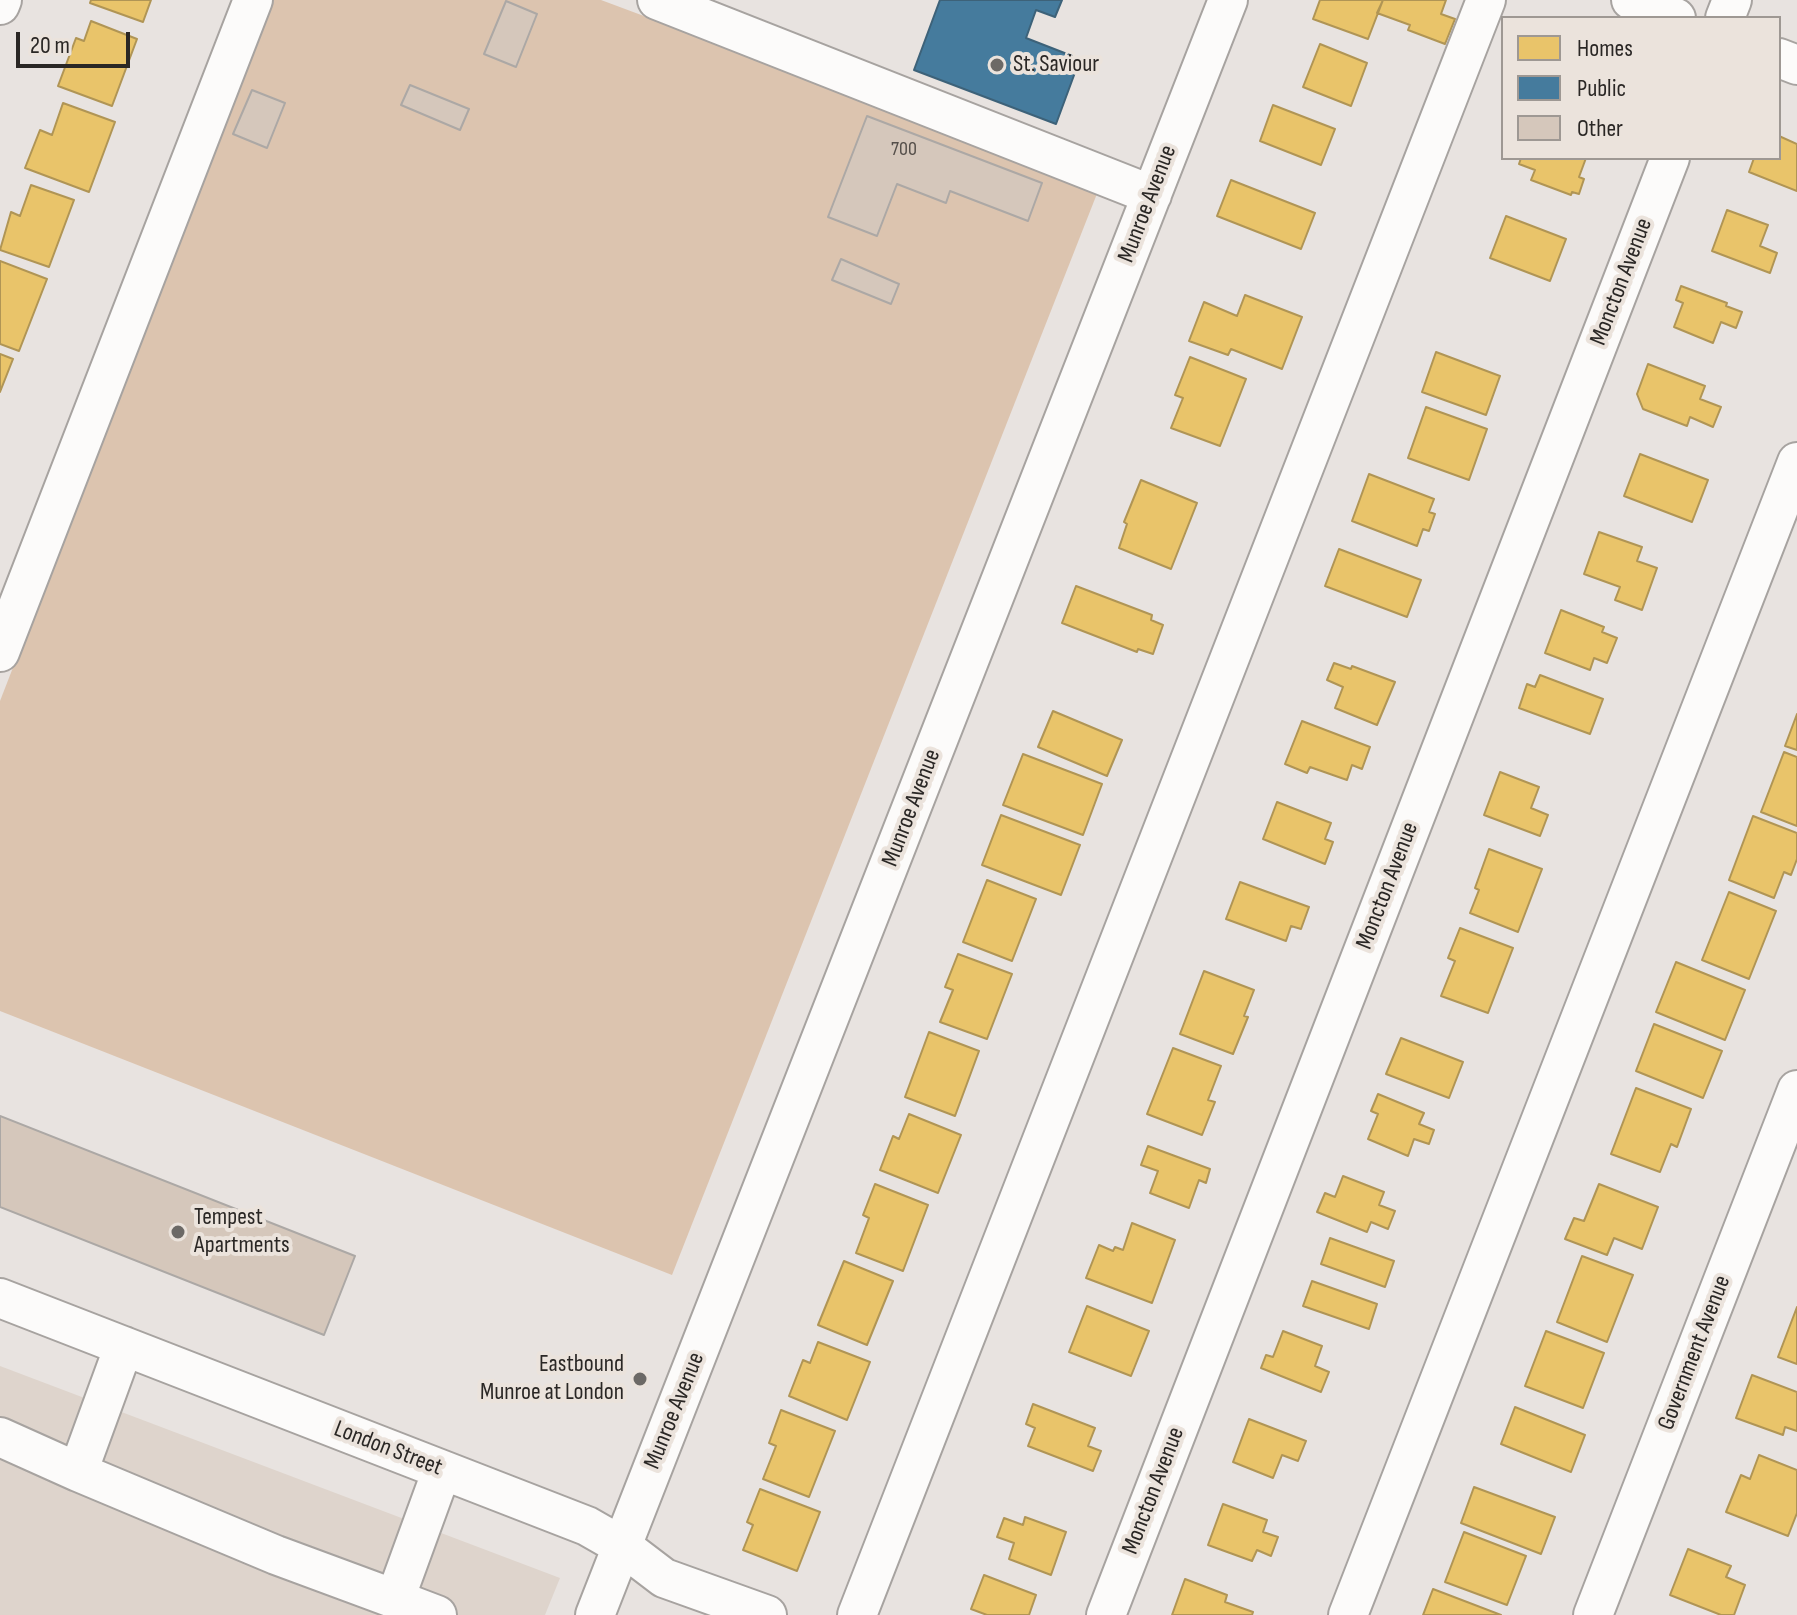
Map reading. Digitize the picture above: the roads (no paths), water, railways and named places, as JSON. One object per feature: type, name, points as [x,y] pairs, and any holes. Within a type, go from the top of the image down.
[{"type":"street","points":[[0,652],[253,0]]},
{"type":"street","points":[[657,0],[1152,195]]},
{"type":"street","name":"Munroe Avenue","points":[[595,1615],[1228,0]]},
{"type":"street","points":[[857,1615],[1486,0]]},
{"type":"street","points":[[1631,0],[1671,16]]},
{"type":"street","name":"Moncton Avenue","points":[[1106,1615],[1669,160]]},
{"type":"street","points":[[1348,1615],[1797,462]]},
{"type":"street","name":"Government Avenue","points":[[1593,1615],[1797,1090]]},
{"type":"street","name":"London Street","points":[[0,1298],[587,1526],[622,1546],[664,1578],[767,1615]]},
{"type":"street","points":[[78,1472],[124,1346]]},
{"type":"street","points":[[0,1437],[276,1555],[437,1615]]},
{"type":"street","points":[[395,1599],[442,1470]]},
{"type":"place","name":"St. Saviour","points":[[997,65]]},
{"type":"place","name":"Tempest Apartments","points":[[178,1232]]},
{"type":"place","name":"Eastbound Munroe at London","points":[[640,1379]]}]
